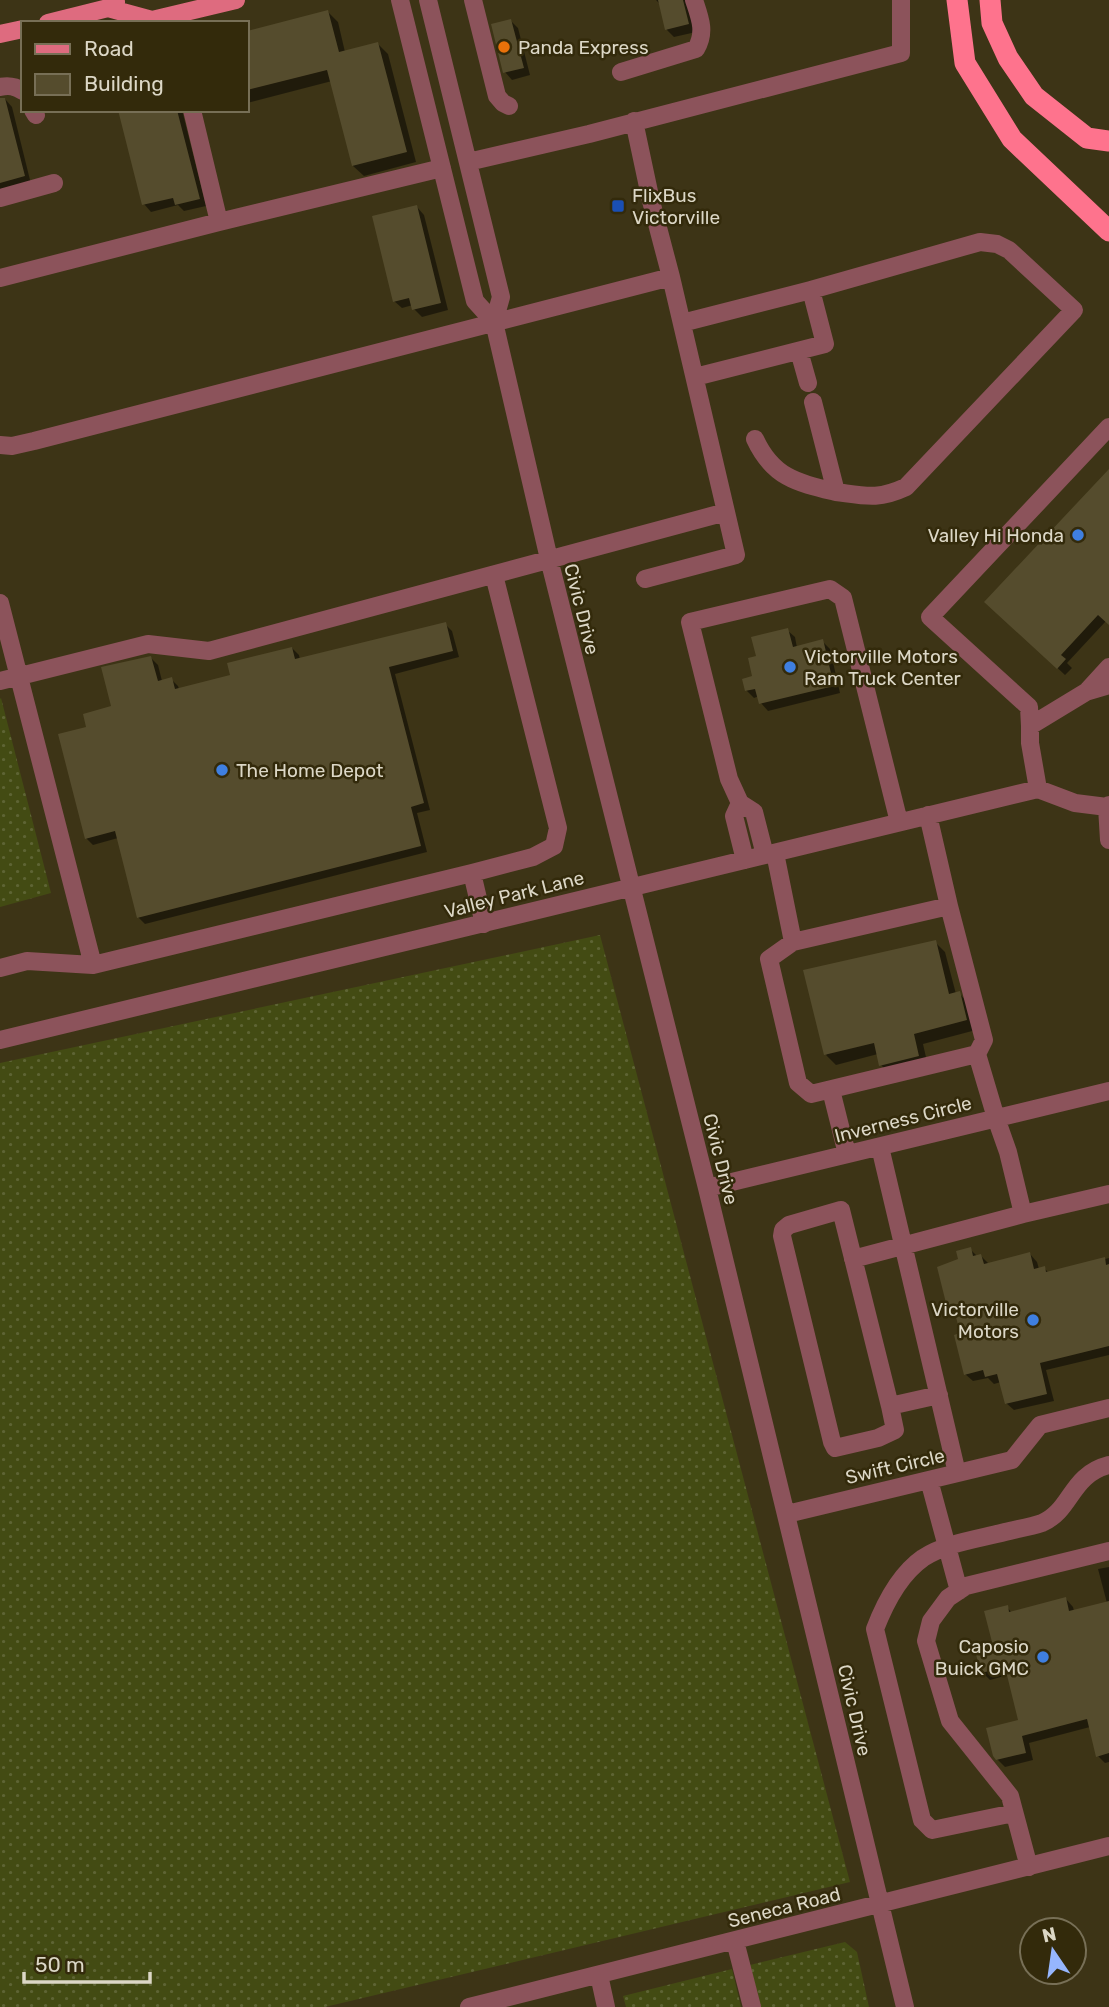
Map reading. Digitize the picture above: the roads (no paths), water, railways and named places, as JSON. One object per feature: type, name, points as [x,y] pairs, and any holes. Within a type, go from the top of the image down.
[{"type":"highway","points":[[957,0],[965,63],[1012,139],[1109,231]]},
{"type":"highway","points":[[990,0],[992,23],[1002,47],[1034,96],[1087,138],[1109,141]]},
{"type":"main road","points":[[55,21],[113,4],[152,20],[170,20],[236,0]]},
{"type":"main road","points":[[0,34],[21,29]]},
{"type":"street","name":"Civic Drive","points":[[400,0],[475,301],[494,322]]},
{"type":"street","name":"Civic Drive","points":[[428,0],[501,297],[494,322],[548,559],[707,1188],[905,2007]]},
{"type":"street","points":[[473,0],[497,96],[509,106]]},
{"type":"street","points":[[621,72],[696,50],[701,40],[702,28],[694,0]]},
{"type":"street","points":[[468,162],[589,134],[901,53],[901,0]]},
{"type":"street","points":[[0,87],[17,87],[21,90]]},
{"type":"street","points":[[192,112],[219,222]]},
{"type":"street","points":[[634,121],[736,555],[645,579]]},
{"type":"street","points":[[0,278],[442,168]]},
{"type":"street","points":[[0,198],[54,183]]},
{"type":"street","points":[[682,323],[980,242],[997,244],[1009,250],[1074,310],[906,487],[887,496],[836,492],[808,485],[773,467],[763,457],[755,439]]},
{"type":"street","points":[[0,445],[12,446],[34,441],[671,276]]},
{"type":"street","points":[[695,377],[825,344],[811,290]]},
{"type":"street","points":[[799,351],[808,383]]},
{"type":"street","points":[[813,402],[836,492]]},
{"type":"street","points":[[1109,427],[930,617],[1029,706],[1030,743],[1038,789],[1075,803],[1108,806],[1109,840]]},
{"type":"street","points":[[0,681],[148,644],[209,651],[726,512]]},
{"type":"street","points":[[0,968],[27,961],[93,965],[472,873],[533,857],[554,846],[558,828],[494,575]]},
{"type":"street","points":[[793,942],[770,854],[754,812],[740,803],[729,779],[690,622],[830,589],[843,597],[899,822]]},
{"type":"street","points":[[0,603],[93,965]]},
{"type":"street","points":[[1086,692],[1109,667]]},
{"type":"street","points":[[1030,726],[1086,692],[1109,685]]},
{"type":"street","name":"Valley Park Lane","points":[[0,1040],[1038,789]]},
{"type":"street","points":[[740,803],[734,816],[745,860]]},
{"type":"street","points":[[928,815],[985,1040],[977,1054],[1008,1152],[1023,1214]]},
{"type":"street","points":[[472,873],[484,923]]},
{"type":"street","points":[[950,906],[793,942],[769,960],[798,1083],[811,1094],[977,1054]]},
{"type":"street","points":[[831,1090],[848,1154]]},
{"type":"street","name":"Inverness Circle","points":[[707,1188],[1109,1091]]},
{"type":"street","points":[[880,1147],[957,1473]]},
{"type":"street","points":[[853,1259],[1109,1194]]},
{"type":"street","points":[[841,1210],[890,1406],[895,1430],[878,1438],[835,1448],[782,1236],[783,1230],[796,1222],[841,1210]]},
{"type":"street","points":[[890,1406],[939,1395]]},
{"type":"street","name":"Swift Circle","points":[[787,1514],[1012,1460],[1040,1425],[1109,1408]]},
{"type":"street","points":[[1014,1813],[932,1830],[922,1820],[875,1629],[883,1608],[905,1575],[923,1558],[947,1547],[1043,1522],[1061,1508],[1078,1483],[1096,1468],[1109,1465]]},
{"type":"street","points":[[929,1480],[959,1591]]},
{"type":"street","points":[[1029,1867],[1010,1796],[950,1721],[926,1641],[931,1621],[948,1598],[967,1586],[1109,1551]]},
{"type":"street","name":"Seneca Road","points":[[469,2007],[1109,1846]]},
{"type":"street","points":[[735,1941],[752,2007]]},
{"type":"street","points":[[598,1975],[606,2007]]},
{"type":"place","name":"Panda Express","points":[[504,47]]},
{"type":"place","name":"FlixBus Victorville","points":[[618,206]]},
{"type":"place","name":"Valley Hi Honda","points":[[1078,535]]},
{"type":"place","name":"Victorville Motors Ram Truck Center","points":[[790,667]]},
{"type":"place","name":"The Home Depot","points":[[222,770]]},
{"type":"place","name":"Victorville Motors","points":[[1033,1320]]},
{"type":"place","name":"Caposio Buick GMC","points":[[1043,1657]]}]
